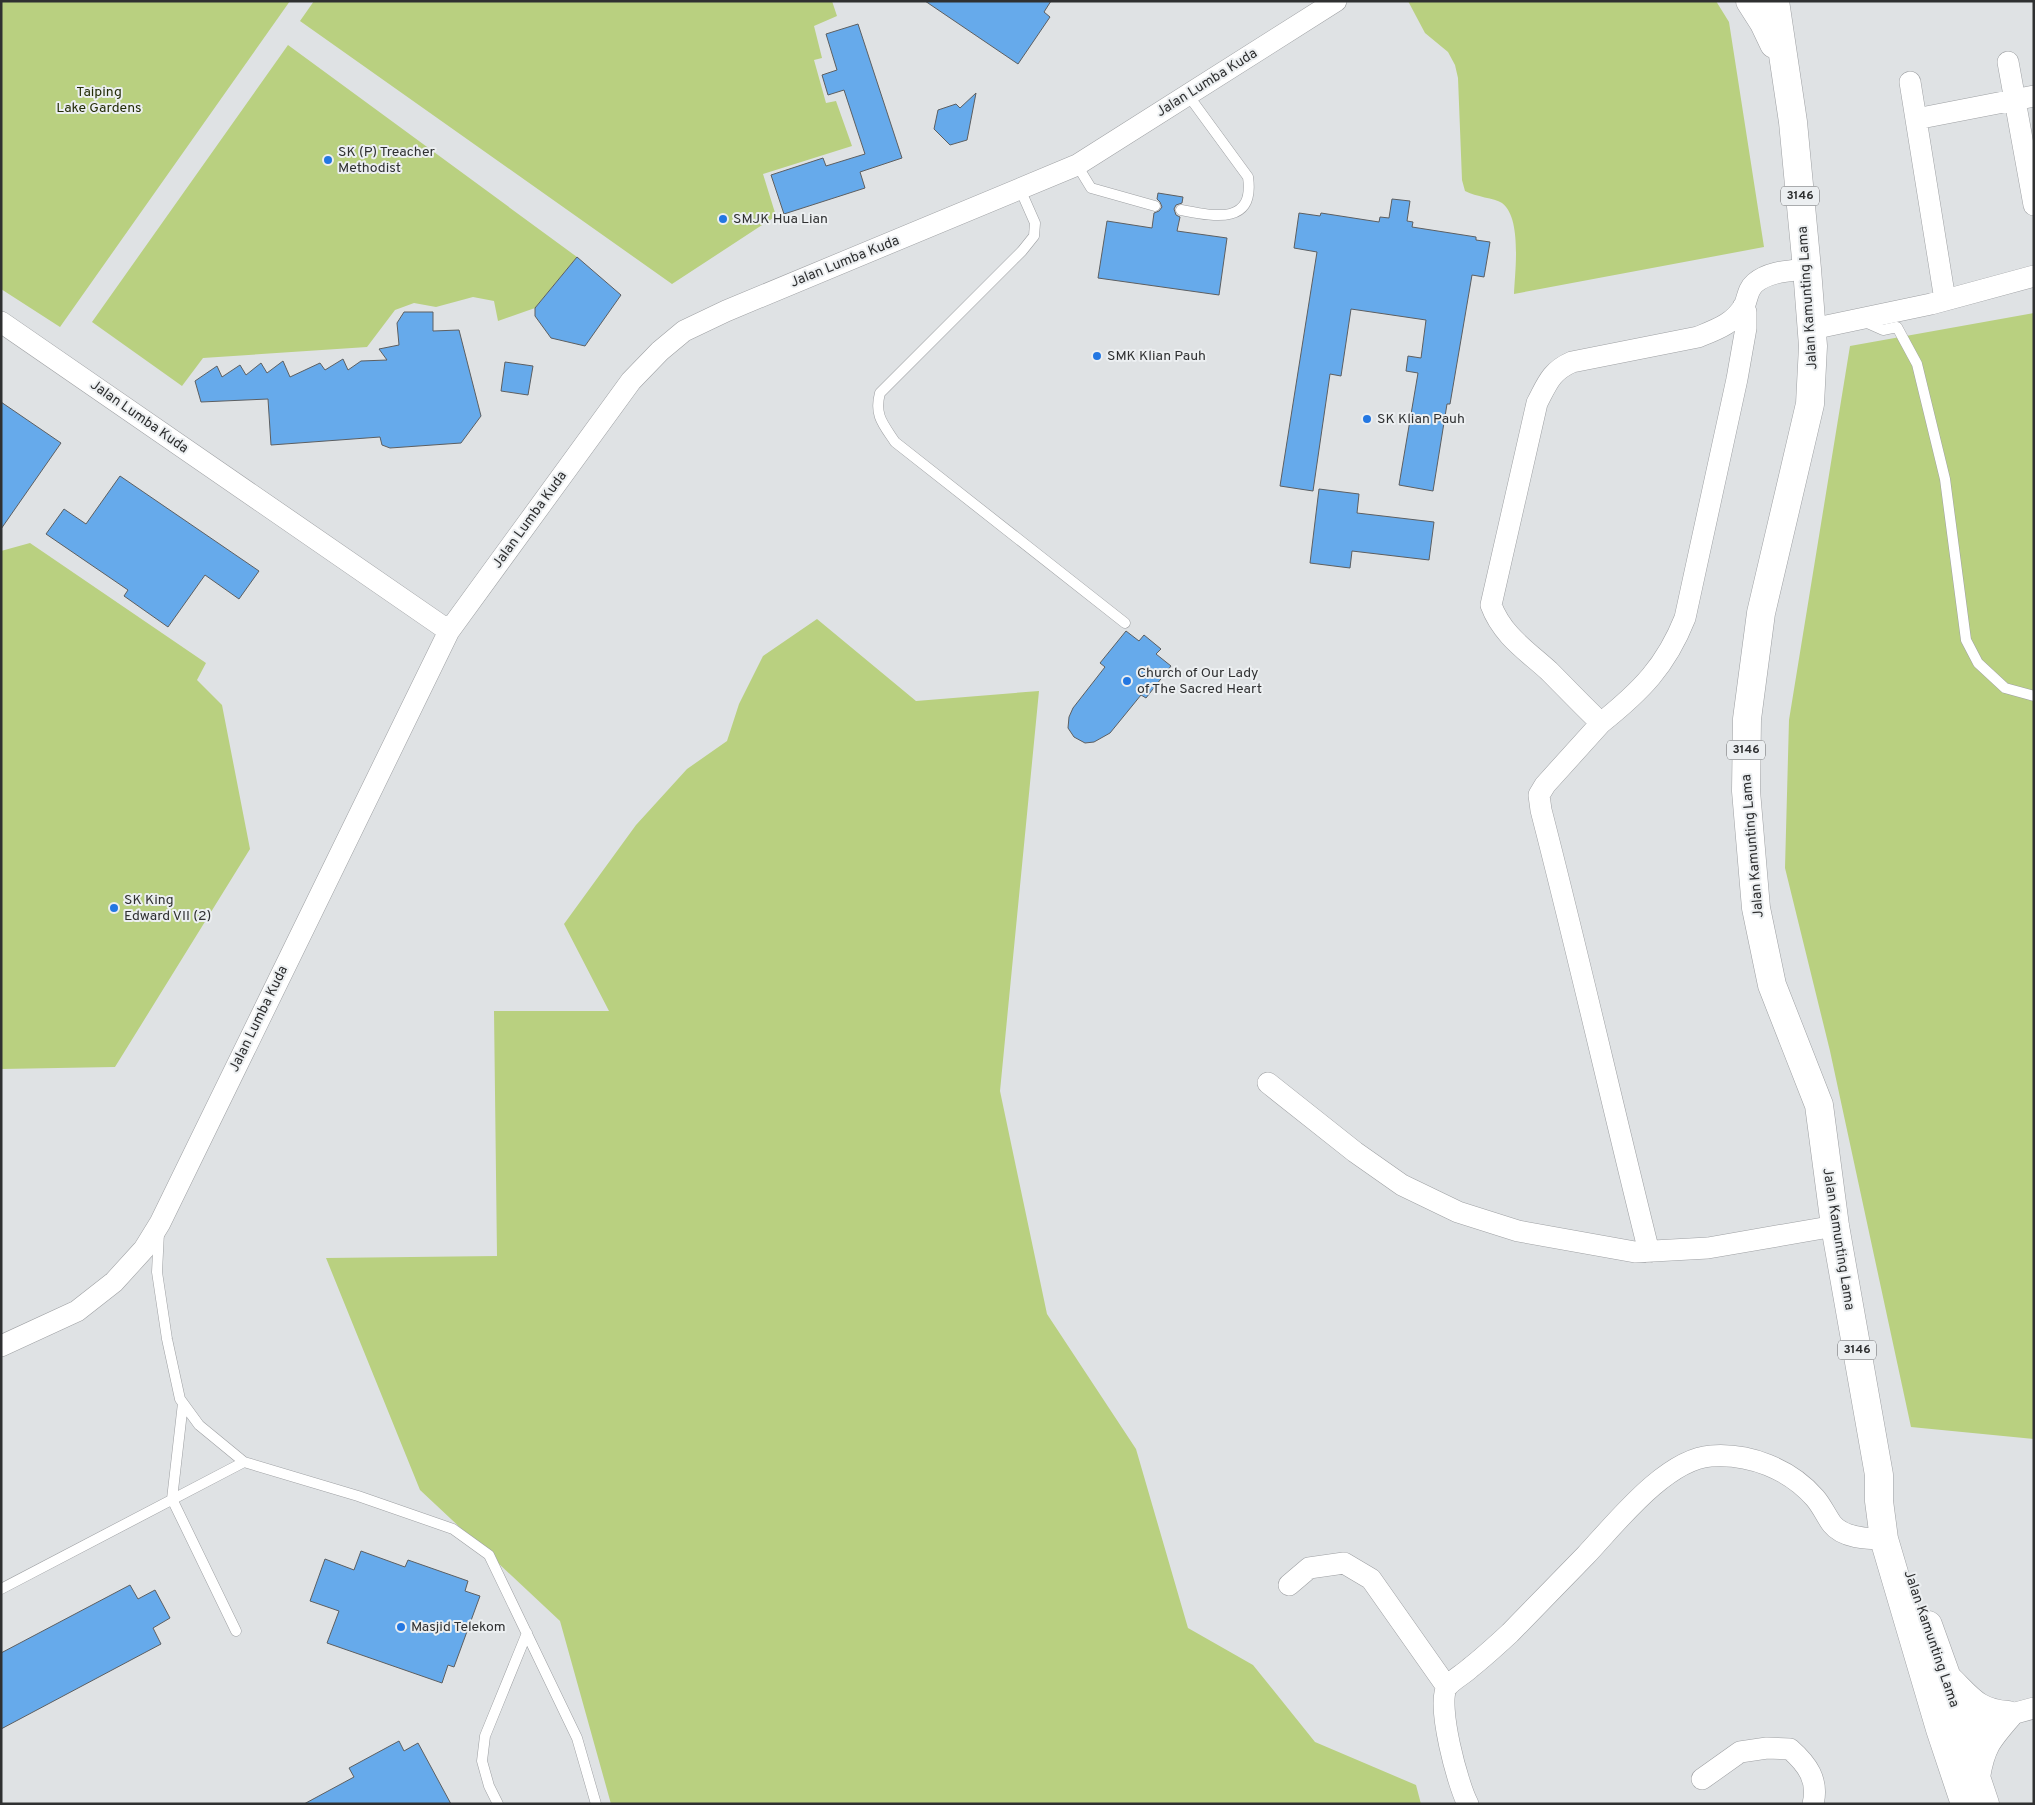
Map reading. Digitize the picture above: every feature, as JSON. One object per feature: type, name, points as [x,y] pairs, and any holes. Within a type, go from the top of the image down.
[{"type":"main road","points":[[1750,1],[1764,23],[1784,66]]},
{"type":"main road","name":"Jalan Kamunting Lama","points":[[1775,1],[1794,122],[1812,329],[1813,371],[1810,404],[1760,613],[1747,719],[1746,791],[1756,908],[1772,985],[1819,1106],[1834,1226],[1880,1475],[1879,1501],[1947,1678],[1951,1732],[1949,1760],[1964,1804]]},
{"type":"main road","name":"Jalan Kamunting Lama","points":[[1892,1537],[1951,1732],[1976,1778],[1985,1804]]},
{"type":"main road","points":[[1947,1678],[1980,1709],[1992,1714],[2021,1711]]},
{"type":"main road","points":[[1976,1778],[1983,1748],[1989,1737],[2021,1711]]},
{"type":"street","name":"Jalan Lumba Kuda","points":[[1,1346],[77,1311],[114,1282],[144,1249],[160,1223],[449,631],[631,381],[660,351],[684,331],[735,307],[1077,165],[1336,1]]},
{"type":"street","points":[[2008,62],[2024,98],[2034,205]]},
{"type":"street","points":[[1910,82],[1945,300]]},
{"type":"street","points":[[1916,119],[2024,98]]},
{"type":"street","points":[[1601,723],[1547,670],[1512,640],[1496,618],[1491,605],[1538,403],[1548,381],[1559,368],[1572,362],[1698,337],[1730,322],[1738,315],[1749,290],[1763,278],[1776,273],[1807,269]]},
{"type":"street","points":[[1812,329],[1945,300],[2034,276]]},
{"type":"street","points":[[1649,1252],[1602,1066],[1539,795],[1545,785],[1601,723],[1629,700],[1658,669],[1675,642],[1685,618],[1737,379],[1746,328],[1746,312],[1743,307]]},
{"type":"street","name":"Jalan Lumba Kuda","points":[[1,322],[449,631]]},
{"type":"street","points":[[1268,1083],[1355,1152],[1402,1185],[1458,1212],[1518,1231],[1636,1252],[1649,1252],[1708,1248],[1834,1226]]},
{"type":"street","points":[[1468,1804],[1453,1762],[1443,1703],[1447,1687],[1508,1634],[1622,1515],[1664,1476],[1686,1462],[1710,1456],[1739,1456],[1766,1464],[1792,1477],[1815,1498],[1833,1525],[1846,1534],[1866,1539],[1892,1537]]},
{"type":"street","points":[[1289,1585],[1309,1568],[1344,1563],[1371,1579],[1447,1687]]},
{"type":"street","points":[[1951,1732],[2021,1711]]},
{"type":"street","points":[[1702,1779],[1740,1752],[1768,1748],[1790,1749],[1803,1761],[1811,1773],[1816,1794],[1814,1804]]},
{"type":"lane","points":[[1180,210],[1214,217],[1230,214],[1240,210],[1248,200],[1250,187],[1248,177],[1188,95]]},
{"type":"lane","points":[[1077,165],[1091,188],[1156,206]]},
{"type":"lane","points":[[1020,189],[1035,223],[1034,236],[1022,251],[880,393],[876,407],[883,424],[895,442],[1125,623]]},
{"type":"lane","points":[[1859,319],[1883,330],[1897,327],[1917,364],[1945,479],[1966,640],[1978,663],[2005,688],[2034,696]]},
{"type":"lane","points":[[160,1223],[157,1272],[167,1339],[180,1399],[199,1425],[244,1462],[358,1496],[453,1529],[489,1555],[577,1738],[596,1804]]},
{"type":"lane","points":[[183,1403],[172,1499],[236,1631]]},
{"type":"lane","points":[[1,1589],[244,1462]]},
{"type":"lane","points":[[498,1804],[489,1786],[482,1761],[485,1736],[527,1633]]},
{"type":"green space","name":"Taiping Lake Gardens","points":[[1,1],[290,1],[60,327],[1,289]]},
{"type":"green space","points":[[314,1],[832,1],[837,16],[814,26],[822,58],[814,60],[826,103],[836,101],[852,146],[763,174],[776,216],[672,284],[300,21]]},
{"type":"green space","points":[[1408,1],[1716,1],[1729,22],[1764,247],[1514,294],[1516,246],[1512,220],[1508,210],[1502,203],[1465,191],[1462,180],[1458,78],[1455,65],[1448,52],[1425,33]]},
{"type":"green space","points":[[288,45],[577,257],[535,308],[498,321],[494,301],[473,297],[436,307],[414,303],[395,310],[367,347],[203,358],[182,386],[92,322]]},
{"type":"green space","points":[[2034,313],[2034,1439],[1911,1427],[1830,1051],[1785,868],[1789,720],[1850,346]]},
{"type":"green space","points":[[30,543],[206,663],[197,680],[222,705],[250,849],[115,1067],[1,1069],[1,551]]},
{"type":"green space","points":[[817,619],[916,701],[1039,691],[1000,1091],[1047,1314],[1136,1449],[1188,1628],[1253,1665],[1315,1742],[1416,1785],[1421,1804],[611,1804],[560,1621],[420,1490],[326,1258],[497,1256],[494,1011],[609,1011],[564,924],[636,825],[687,769],[727,741],[739,704],[763,656]]},
{"type":"building","points":[[925,1],[1051,1],[1044,12],[1050,17],[1018,64]]},
{"type":"building","points":[[858,24],[902,158],[860,172],[865,188],[784,214],[771,175],[823,158],[826,166],[865,154],[844,90],[828,95],[822,75],[837,70],[826,34]]},
{"type":"building","points":[[976,93],[967,140],[950,145],[934,129],[938,110],[956,104],[960,108]]},
{"type":"building","points":[[1158,193],[1183,197],[1182,203],[1176,205],[1174,209],[1176,215],[1180,217],[1177,231],[1227,238],[1219,295],[1098,278],[1107,221],[1152,228],[1154,213],[1162,207],[1157,199]]},
{"type":"building","points":[[1392,199],[1410,201],[1407,221],[1413,222],[1412,227],[1476,237],[1476,240],[1490,242],[1484,277],[1472,275],[1450,404],[1447,404],[1433,491],[1399,485],[1418,373],[1406,371],[1408,356],[1421,358],[1426,320],[1351,309],[1341,376],[1330,374],[1313,491],[1280,486],[1317,252],[1294,248],[1299,213],[1320,216],[1321,213],[1379,222],[1380,217],[1389,218]]},
{"type":"building","points":[[577,257],[621,295],[585,346],[551,338],[535,316],[535,308]]},
{"type":"building","points":[[404,312],[433,312],[433,331],[459,330],[481,416],[461,443],[390,448],[382,445],[380,437],[271,445],[268,399],[201,402],[195,381],[217,366],[222,377],[240,365],[246,375],[261,363],[267,373],[283,361],[290,377],[320,363],[325,370],[343,359],[348,370],[361,361],[387,360],[379,349],[399,345],[397,323]]},
{"type":"building","points":[[505,362],[533,366],[528,395],[501,391]]},
{"type":"building","points":[[1,402],[61,443],[1,529]]},
{"type":"building","points":[[120,476],[259,571],[239,599],[205,575],[168,627],[124,596],[128,590],[46,534],[64,509],[86,524]]},
{"type":"building","points":[[1319,489],[1359,494],[1357,513],[1434,522],[1429,560],[1352,551],[1350,568],[1310,563]]},
{"type":"building","name":"Church of Our Lady of The Sacred Heart","points":[[1126,631],[1139,641],[1144,635],[1161,649],[1156,654],[1171,666],[1146,698],[1141,695],[1110,733],[1094,742],[1085,743],[1074,737],[1068,728],[1069,717],[1073,708],[1105,667],[1100,663]]},
{"type":"building","name":"Masjid Telekom","points":[[361,1551],[405,1567],[408,1560],[468,1581],[465,1591],[480,1596],[454,1667],[448,1665],[442,1683],[327,1643],[339,1611],[310,1601],[325,1559],[354,1570]]},
{"type":"building","points":[[130,1585],[138,1599],[155,1590],[170,1618],[153,1628],[161,1644],[1,1729],[1,1653]]},
{"type":"building","points":[[399,1741],[404,1751],[418,1743],[451,1804],[304,1804],[354,1777],[349,1768]]},
{"type":"place","name":"SK (P) Treacher Methodist","points":[[328,160]]},
{"type":"place","name":"SMJK Hua Lian","points":[[723,219]]},
{"type":"place","name":"SMK Klian Pauh","points":[[1097,356]]},
{"type":"place","name":"SK Klian Pauh","points":[[1367,419]]},
{"type":"place","name":"Church of Our Lady of The Sacred Heart","points":[[1127,681]]},
{"type":"place","name":"SK King Edward VII (2)","points":[[114,908]]},
{"type":"place","name":"Masjid Telekom","points":[[401,1627]]}]
